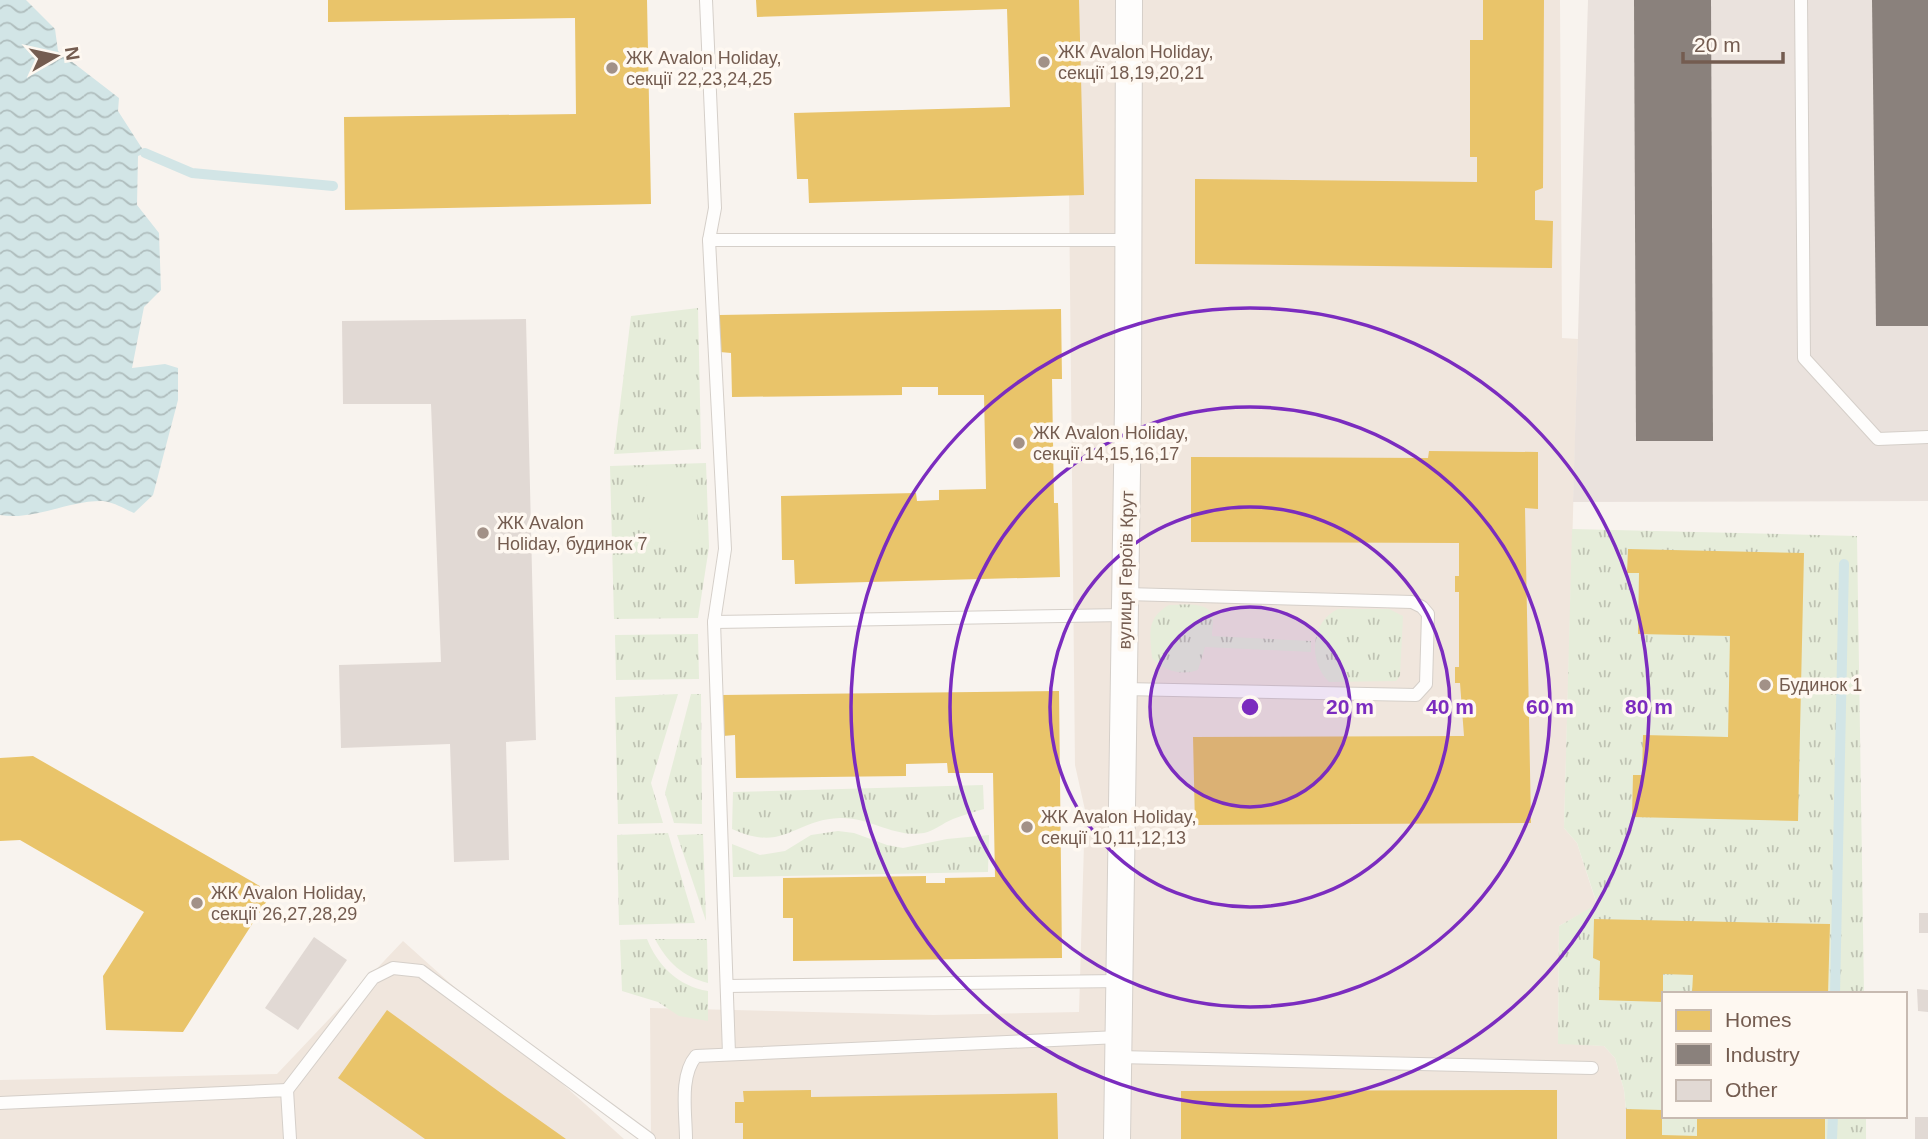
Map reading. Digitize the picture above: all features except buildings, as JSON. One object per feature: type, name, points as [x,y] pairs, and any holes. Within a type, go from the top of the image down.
[{"type":"street","name":"вулиця Героїв Крут","points":[[1117,1139],[1129,240],[1129,0]]},
{"type":"lane","points":[[706,0],[715,208],[709,240],[724,549],[713,622],[729,1055]]},
{"type":"lane","points":[[1801,0],[1804,358],[1878,439],[1928,437]]},
{"type":"lane","points":[[709,240],[1129,240]]},
{"type":"lane","points":[[713,622],[1125,605],[1412,602],[1428,614],[1426,684],[1416,695],[1124,689]]},
{"type":"lane","points":[[290,1139],[287,1090],[373,978],[393,968],[421,971],[649,1139]]},
{"type":"lane","points":[[727,986],[1119,981]]},
{"type":"lane","points":[[686,1139],[685,1091],[690,1063],[696,1056],[1119,1047],[1592,1068]]},
{"type":"lane","points":[[0,1103],[287,1090]]},
{"type":"shaded area","points":[[1067,0],[1560,0],[1562,338],[1578,339],[1564,828],[1577,843],[1597,905],[1559,926],[1558,1043],[1604,1046],[1615,1058],[1624,1090],[1629,1139],[651,1139],[650,1008],[933,1015],[1079,1012],[1085,810],[1075,765]]},
{"type":"shaded area","points":[[1588,0],[1928,0],[1928,501],[1573,502]]},
{"type":"shaded area","points":[[403,941],[624,1139],[0,1139],[0,1080],[277,1074]]},
{"type":"green space","points":[[698,308],[701,449],[614,454],[631,316]]},
{"type":"green space","points":[[706,463],[709,547],[698,618],[614,619],[610,466]]},
{"type":"green space","points":[[692,474],[700,539],[652,544],[646,478]]},
{"type":"green space","points":[[1572,529],[1857,536],[1864,992],[1662,992],[1662,1118],[1866,1118],[1866,1139],[1629,1139],[1624,1090],[1615,1058],[1604,1046],[1558,1044],[1559,926],[1597,904],[1577,843],[1564,828]]},
{"type":"green space","points":[[1169,605],[1193,605],[1209,610],[1213,616],[1212,636],[1311,641],[1311,652],[1205,647],[1198,670],[1173,671],[1152,658],[1151,627],[1156,615]]},
{"type":"green space","points":[[1338,609],[1389,609],[1403,616],[1400,676],[1396,681],[1329,682],[1322,674],[1315,654],[1317,633],[1329,615]]},
{"type":"green space","points":[[698,634],[699,679],[616,680],[615,635]]},
{"type":"green space","points":[[678,694],[651,783],[663,823],[618,824],[615,697]]},
{"type":"green space","points":[[691,694],[701,694],[702,824],[674,823],[665,793]]},
{"type":"green space","points":[[983,785],[984,809],[953,819],[924,833],[902,833],[862,821],[840,818],[810,824],[777,837],[750,836],[732,829],[733,792]]},
{"type":"green space","points":[[838,831],[854,833],[903,848],[947,839],[989,835],[988,872],[733,877],[732,844],[760,855],[785,851],[811,835]]},
{"type":"green space","points":[[668,833],[695,923],[619,925],[617,835]]},
{"type":"green space","points":[[703,834],[706,921],[677,835]]},
{"type":"green space","points":[[647,939],[657,958],[670,973],[687,985],[708,991],[708,1021],[679,1016],[658,1002],[622,991],[620,940]]},
{"type":"green space","points":[[655,939],[707,939],[708,983],[691,977],[677,967]]},
{"type":"water","points":[[0,0],[26,0],[55,29],[58,51],[119,98],[118,111],[145,153],[138,156],[137,205],[159,233],[161,290],[144,307],[132,368],[165,364],[178,368],[178,400],[153,495],[134,513],[103,501],[26,515],[0,515]]},
{"type":"waterway","points":[[145,153],[192,173],[333,186]]},
{"type":"waterway","points":[[1835,992],[1844,564]]},
{"type":"waterway","points":[[1832,1139],[1833,1118]]},
{"type":"place","name":"ЖК Avalon Holiday, секції 18,19,20,21","points":[[1044,62]]},
{"type":"place","name":"ЖК Avalon Holiday, секції 22,23,24,25","points":[[612,68]]},
{"type":"place","name":"ЖК Avalon Holiday, секції 14,15,16,17","points":[[1019,443]]},
{"type":"place","name":"ЖК Avalon Holiday, будинок 7","points":[[483,533]]},
{"type":"place","name":"Будинок 1","points":[[1765,685]]},
{"type":"place","name":"ЖК Avalon Holiday, секції 10,11,12,13","points":[[1027,827]]},
{"type":"place","name":"ЖК Avalon Holiday, секції 26,27,28,29","points":[[197,903]]}]
